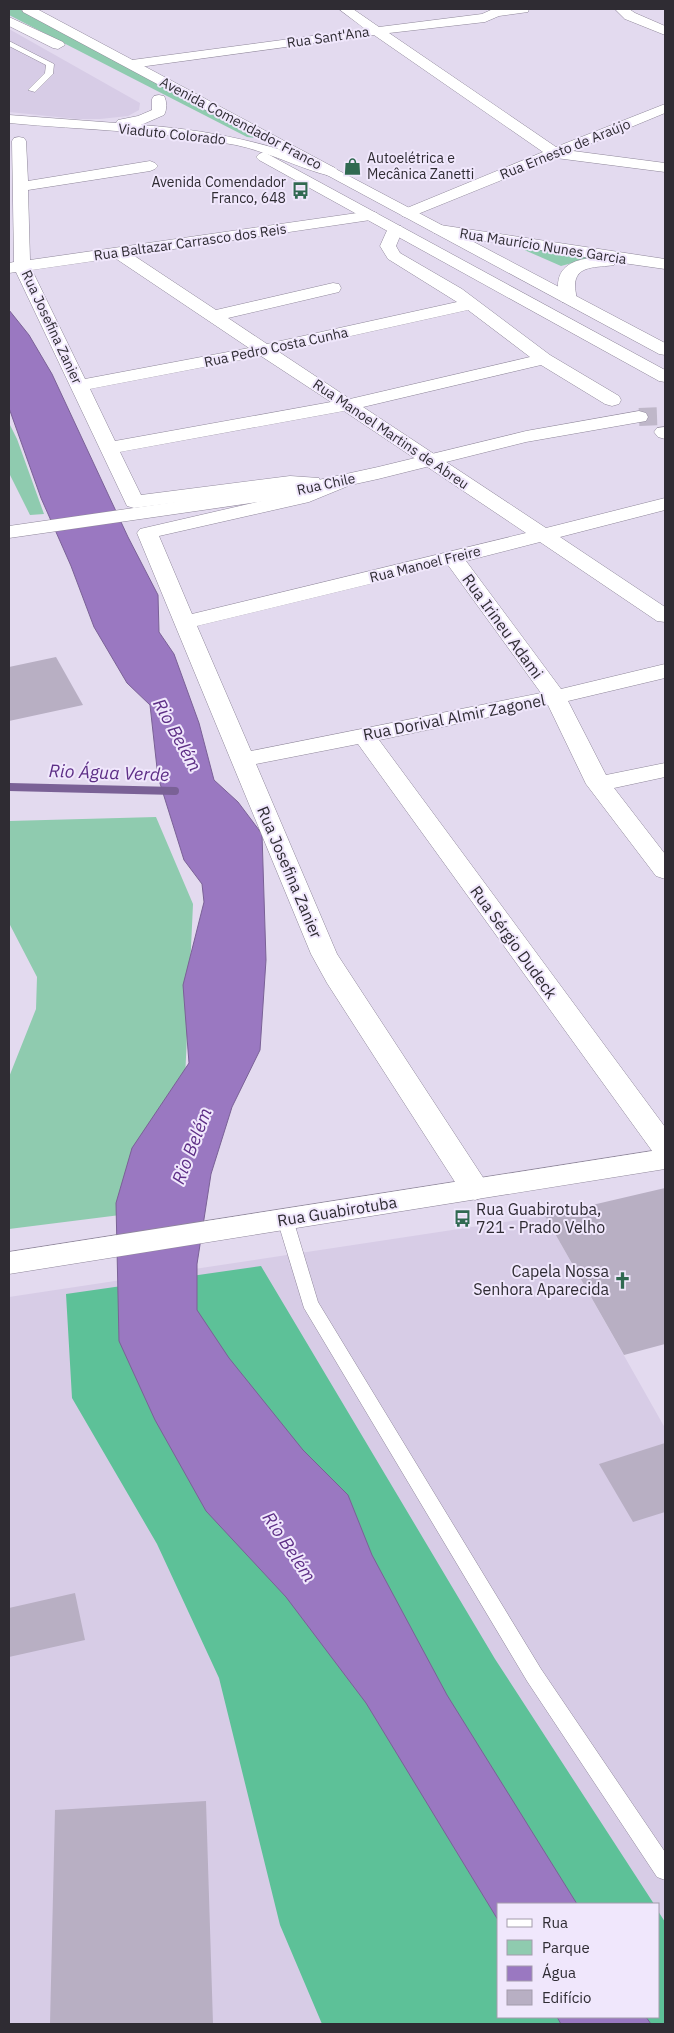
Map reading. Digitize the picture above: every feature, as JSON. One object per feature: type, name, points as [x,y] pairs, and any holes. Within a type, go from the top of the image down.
[{"type":"main road","name":"Avenida Comendador Franco","points":[[28,9],[665,350]]},
{"type":"main road","points":[[345,9],[554,153],[665,168]]},
{"type":"main road","name":"Rua Sant'Ana","points":[[132,64],[485,18],[496,12],[523,9]]},
{"type":"main road","points":[[621,9],[630,16],[665,31]]},
{"type":"main road","points":[[9,21],[69,51]]},
{"type":"main road","name":"Avenida Comendador Franco","points":[[92,126],[128,123],[154,116],[159,112],[155,97],[173,107]]},
{"type":"main road","name":"Rua Ernesto de Araújo","points":[[408,212],[665,108]]},
{"type":"main road","name":"Viaduto Colorado","points":[[9,119],[180,133],[236,141],[293,156],[330,171]]},
{"type":"main road","name":"Avenida Comendador Franco","points":[[196,119],[665,377]]},
{"type":"main road","name":"Viaduto Colorado","points":[[9,125],[192,140],[264,157]]},
{"type":"main road","name":"Rua Josefina Zanier","points":[[19,140],[20,186],[14,267],[79,386],[134,502],[290,482],[341,482]]},
{"type":"main road","points":[[20,186],[150,166]]},
{"type":"main road","name":"Rua Baltazar Carrasco dos Reis","points":[[14,267],[372,216]]},
{"type":"main road","points":[[395,229],[388,246],[394,256],[472,304],[544,359],[612,400]]},
{"type":"main road","name":"Rua Maurício Nunes Garcia","points":[[440,230],[665,264]]},
{"type":"main road","name":"Rua Manoel Martins de Abreu","points":[[117,252],[665,616]]},
{"type":"main road","name":"Rua Maurício Nunes Garcia","points":[[568,298],[566,276],[574,268],[601,262],[646,261]]},
{"type":"main road","points":[[213,316],[333,288]]},
{"type":"main road","name":"Rua Pedro Costa Cunha","points":[[79,386],[264,350],[472,304]]},
{"type":"main road","points":[[108,448],[347,405],[544,359]]},
{"type":"main road","name":"Rua Chile","points":[[9,532],[85,518],[260,496],[341,482],[562,429],[640,418]]},
{"type":"main road","name":"Rua Josefina Zanier","points":[[341,482],[302,498],[147,533],[324,954],[475,1189]]},
{"type":"main road","name":"Rua Manoel Freire","points":[[185,622],[453,558],[665,504]]},
{"type":"main road","name":"Rua Irineu Adami","points":[[453,558],[555,697],[598,784],[665,871]]},
{"type":"main road","name":"Rua Dorival Almir Zagonel","points":[[243,760],[555,697],[665,672]]},
{"type":"main road","name":"Rua Sérgio Dudeck","points":[[364,736],[665,1148]]},
{"type":"main road","points":[[598,784],[665,770]]},
{"type":"main road","name":"Rua Guabirotuba","points":[[9,1263],[665,1159]]},
{"type":"lane","points":[[9,42],[50,64],[49,74],[32,90]]},
{"type":"lane","points":[[285,1219],[310,1303],[534,1675],[665,1870]]},
{"type":"shaded area","points":[[9,29],[140,103],[139,110],[128,116],[100,119],[77,119],[9,112]]},
{"type":"shaded area","points":[[545,1216],[665,1428],[665,2024],[9,2024],[9,1297]]},
{"type":"green space","points":[[9,9],[19,9],[265,139],[247,137],[9,15]]},
{"type":"green space","points":[[513,245],[598,256],[561,266]]},
{"type":"green space","points":[[9,423],[17,439],[44,514],[30,515],[9,473]]},
{"type":"green space","points":[[156,817],[193,904],[184,1101],[152,1211],[9,1229],[9,1077],[36,1009],[37,977],[9,923],[9,821]]},
{"type":"green space","points":[[261,1266],[495,1659],[653,1903],[497,1903],[497,2018],[659,2018],[659,1913],[665,1922],[665,2024],[322,2024],[280,1925],[219,1678],[157,1544],[72,1398],[66,1294]]},
{"type":"water","name":"Rio Belém","points":[[9,310],[29,335],[52,374],[128,537],[158,595],[159,632],[174,654],[199,723],[214,780],[238,802],[262,834],[266,960],[260,1050],[232,1107],[211,1174],[197,1264],[197,1310],[229,1358],[303,1450],[348,1495],[372,1555],[447,1695],[576,1903],[497,1903],[497,1918],[366,1703],[286,1597],[206,1511],[155,1420],[119,1341],[116,1203],[132,1148],[189,1063],[183,985],[204,902],[202,884],[184,860],[158,777],[150,705],[127,683],[94,627],[71,566],[41,498],[9,408]]},
{"type":"water","points":[[558,2018],[647,2018],[651,2024],[561,2024]]},
{"type":"building","points":[[56,657],[83,705],[9,721],[9,667]]},
{"type":"building","name":"Capela Nossa Senhora Aparecida","points":[[665,1188],[665,1344],[624,1355],[545,1216]]},
{"type":"building","points":[[665,1443],[665,1512],[633,1522],[599,1464]]},
{"type":"building","points":[[75,1593],[85,1640],[9,1657],[9,1608]]},
{"type":"building","points":[[206,1801],[213,2024],[50,2024],[55,1810]]},
{"type":"waterway","name":"Rio Água Verde","points":[[9,787],[175,791]]},
{"type":"tunnel","points":[[639,417],[665,416]]},
{"type":"place","name":"Autoelétrica e Mecânica Zanetti","points":[[353,166]]},
{"type":"place","name":"Avenida Comendador Franco, 648","points":[[300,190]]},
{"type":"place","name":"Rua Guabirotuba, 721 - Prado Velho","points":[[462,1218]]},
{"type":"place","name":"Capela Nossa Senhora Aparecida","points":[[623,1280]]}]
